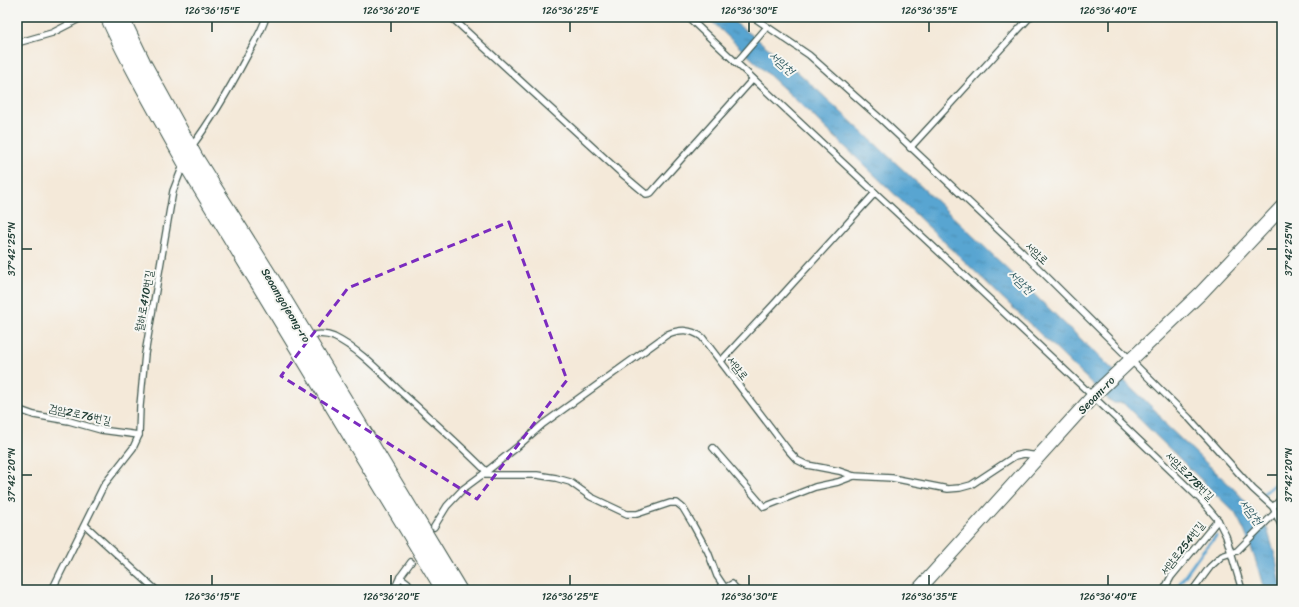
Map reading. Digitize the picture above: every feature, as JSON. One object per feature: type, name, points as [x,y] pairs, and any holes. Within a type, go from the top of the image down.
[{"type":"main road","name":"Seoamgojeong-ro","points":[[108,17],[123,50],[145,91],[305,337],[459,590]]},
{"type":"main road","name":"Seoamgojeong-ro","points":[[121,17],[188,155],[444,590]]},
{"type":"street","name":"Seoam-ro","points":[[918,590],[1094,396],[1130,359],[1201,293],[1282,207]]},
{"type":"lane","points":[[17,43],[52,33],[83,17]]},
{"type":"lane","name":"월하로410번길","points":[[52,590],[104,485],[133,448],[139,435],[145,354],[173,191],[188,155],[226,96],[261,30],[266,17]]},
{"type":"lane","points":[[451,17],[646,194],[658,186],[753,79]]},
{"type":"lane","name":"서암로278번길","points":[[688,17],[1094,396],[1201,500],[1218,520],[1226,536],[1242,590]]},
{"type":"lane","name":"서암로","points":[[753,17],[765,29],[808,55],[1021,252],[1189,418],[1253,489],[1274,509],[1282,527]]},
{"type":"lane","points":[[910,148],[1030,17]]},
{"type":"lane","points":[[736,63],[765,29]]},
{"type":"lane","points":[[720,361],[774,304],[875,192]]},
{"type":"lane","name":"서암로","points":[[485,474],[543,424],[668,334],[682,330],[695,332],[702,337],[788,450],[797,460],[807,464],[854,476],[892,478],[948,489],[960,488],[978,482],[1015,456],[1024,454],[1039,456]]},
{"type":"lane","points":[[305,337],[325,334],[346,344],[372,364],[451,437],[485,474]]},
{"type":"lane","name":"검암2로76번길","points":[[17,409],[101,430],[139,435]]},
{"type":"lane","points":[[713,448],[764,507],[815,487],[838,482],[854,476]]},
{"type":"lane","points":[[434,527],[447,506],[455,497],[463,489],[485,474],[537,475],[556,478],[570,482],[591,497],[627,514],[638,514],[658,507],[677,504],[683,508],[692,523],[708,552],[717,576],[725,588],[732,584],[737,590]]},
{"type":"lane","points":[[1193,590],[1210,567],[1222,556],[1230,552],[1237,551],[1282,498]]},
{"type":"lane","name":"서암로254번길","points":[[1164,590],[1171,577],[1218,520]]},
{"type":"lane","points":[[85,525],[156,590]]},
{"type":"lane","points":[[394,590],[400,577],[410,562]]},
{"type":"lane","points":[[400,577],[408,583],[411,590]]},
{"type":"highlighted area","points":[[509,222],[567,380],[477,499],[281,376],[348,288]]},
{"type":"water","name":"서암천","points":[[707,17],[727,17],[800,74],[926,191],[1156,411],[1166,425],[1237,492],[1267,528],[1276,559],[1282,590],[1264,590],[1252,550],[1235,513],[1123,403],[1114,403],[1109,400],[813,116]]},
{"type":"waterway","points":[[1263,494],[1282,478]]},
{"type":"waterway","points":[[1175,590],[1202,552],[1216,536]]}]
